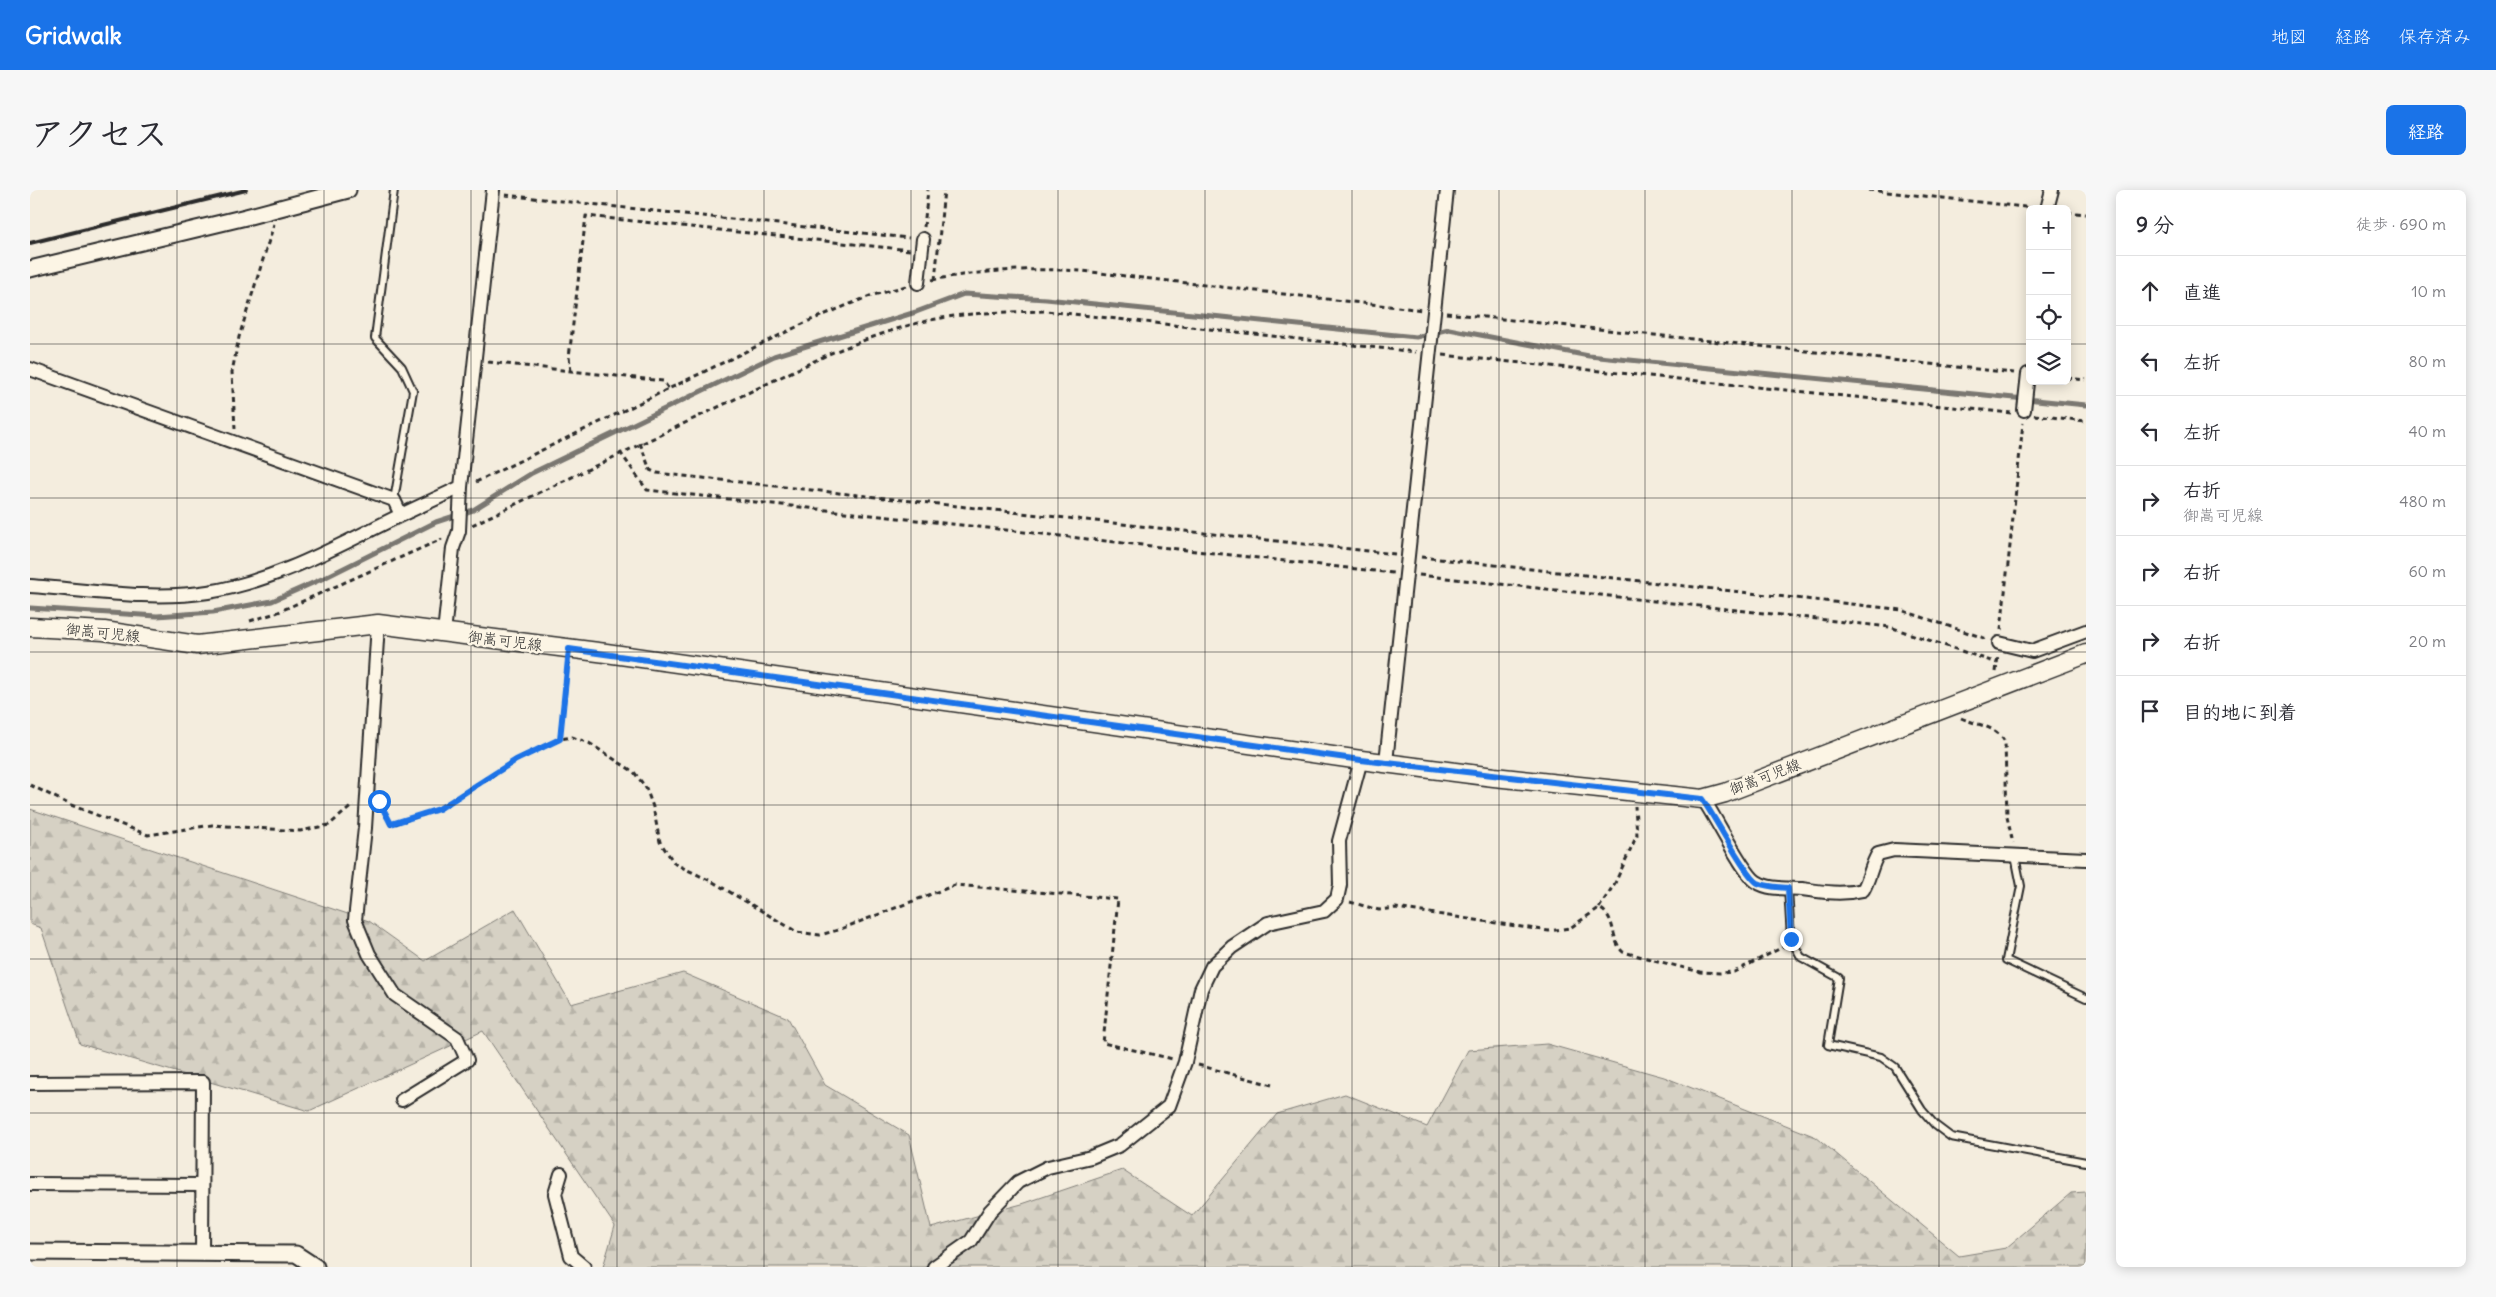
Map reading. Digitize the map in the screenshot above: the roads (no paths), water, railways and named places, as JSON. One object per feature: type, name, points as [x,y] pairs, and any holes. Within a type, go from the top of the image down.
[{"type":"main road","name":"御嵩可児線","points":[[30,626],[104,631],[197,645],[378,624],[1361,760],[1634,793],[1702,799],[1725,793],[2086,654]]},
{"type":"street","points":[[30,269],[271,211],[348,190]]},
{"type":"street","points":[[1386,762],[1447,190]]},
{"type":"street","points":[[2048,205],[2052,190]]},
{"type":"street","points":[[444,633],[453,548],[459,528],[461,487],[492,192]]},
{"type":"street","points":[[918,283],[922,245]]},
{"type":"street","points":[[30,369],[394,500],[401,515]]},
{"type":"street","points":[[2024,412],[2027,385]]},
{"type":"street","points":[[30,586],[153,595],[207,592],[269,577],[461,487]]},
{"type":"street","points":[[378,624],[365,828],[355,904],[355,920],[368,954],[396,994],[456,1038],[467,1060],[402,1100]]},
{"type":"street","points":[[1999,643],[2032,651],[2086,631]]},
{"type":"street","points":[[934,1267],[971,1241],[990,1211],[1018,1182],[1048,1167],[1092,1157],[1120,1145],[1170,1106],[1185,1062],[1201,990],[1206,976],[1219,957],[1268,923],[1324,910],[1337,899],[1340,885],[1339,841],[1361,760]]},
{"type":"street","points":[[1702,799],[1715,817],[1747,873],[1756,882],[1788,888],[1846,894],[1863,890],[1869,880],[1873,862],[1878,854],[1894,850],[2086,859]]},
{"type":"street","points":[[30,1083],[203,1082],[202,1252]]},
{"type":"street","points":[[561,1174],[555,1194],[571,1256],[584,1267]]},
{"type":"street","points":[[30,1184],[202,1185]]},
{"type":"street","points":[[30,1252],[296,1254],[314,1266]]},
{"type":"lane","points":[[394,190],[375,338],[402,367],[413,392],[394,500]]},
{"type":"lane","points":[[2015,856],[2021,886],[2006,960],[2086,998]]},
{"type":"lane","points":[[1788,888],[1792,942],[1801,957],[1839,978],[1828,1045],[1881,1057],[1895,1067],[1922,1110],[1935,1125],[1951,1136],[2086,1162]]},
{"type":"waterway","points":[[30,608],[157,616],[213,612],[272,601],[324,578],[436,522],[473,510],[532,473],[774,356],[916,312],[964,294],[1046,299],[1416,337],[1449,329],[1589,356],[2086,405]]},
{"type":"railway","points":[[30,243],[246,190]]}]
